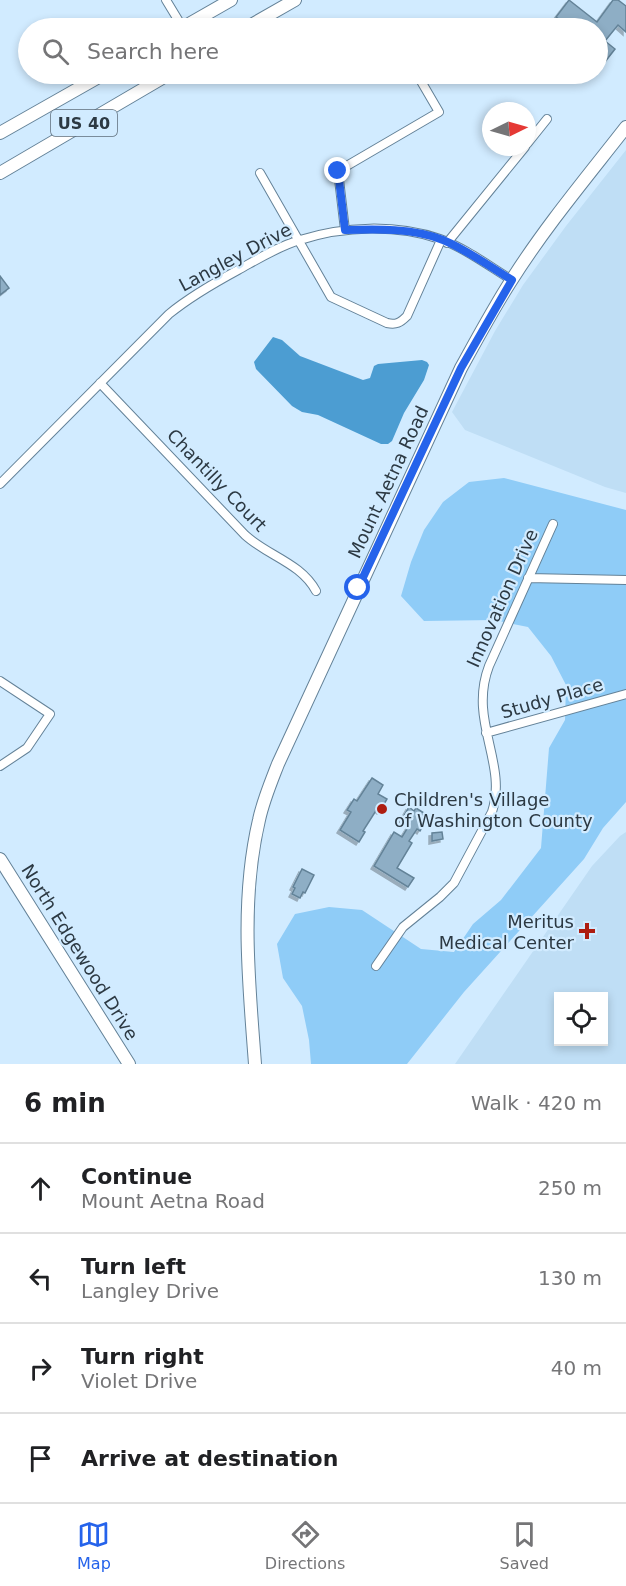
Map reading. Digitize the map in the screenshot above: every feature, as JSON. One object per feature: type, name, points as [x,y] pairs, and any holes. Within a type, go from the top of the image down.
[{"type":"street","points":[[166,0],[177,18]]},
{"type":"street","points":[[200,18],[231,0]]},
{"type":"street","points":[[264,18],[295,0]]},
{"type":"street","name":"US 40","points":[[0,133],[86,84]]},
{"type":"street","name":"US 40","points":[[0,173],[152,84]]},
{"type":"street","points":[[345,230],[338,171],[439,112],[423,84]]},
{"type":"street","points":[[536,133],[547,119]]},
{"type":"street","name":"Mount Aetna Road","points":[[255,1064],[248,958],[248,905],[252,856],[260,813],[286,745],[461,368],[512,280],[555,219],[626,127]]},
{"type":"street","points":[[260,173],[331,297],[387,323],[394,324],[401,322],[406,316],[444,241],[517,156]]},
{"type":"street","name":"Langley Drive","points":[[0,484],[186,299],[298,240],[345,230],[398,231],[444,241],[512,280]]},
{"type":"street","name":"Chantilly Court","points":[[100,383],[244,535],[259,547],[303,572],[316,591]]},
{"type":"street","name":"Innovation Drive","points":[[376,966],[403,927],[440,897],[454,882],[490,818],[495,801],[496,783],[482,701],[484,680],[553,524]]},
{"type":"street","points":[[528,578],[626,580]]},
{"type":"street","points":[[0,681],[50,714],[27,748],[0,766]]},
{"type":"street","name":"Study Place","points":[[486,733],[626,694]]},
{"type":"street","name":"North Edgewood Drive","points":[[0,859],[129,1064]]},
{"type":"shaded area","points":[[626,150],[626,493],[605,487],[465,430],[452,412],[495,331],[523,285]]},
{"type":"shaded area","points":[[273,337],[282,340],[300,356],[363,380],[370,378],[374,366],[378,364],[422,360],[429,365],[424,380],[404,413],[392,441],[388,444],[381,444],[318,415],[302,412],[292,406],[256,369],[254,362]]},
{"type":"shaded area","points":[[504,478],[626,510],[626,802],[603,828],[584,859],[464,992],[407,1064],[311,1064],[302,1006],[283,978],[277,944],[295,914],[329,907],[362,910],[421,949],[454,952],[473,924],[501,900],[541,848],[549,748],[565,720],[566,685],[551,656],[528,627],[494,620],[424,621],[401,596],[424,530],[443,502],[469,482]]},
{"type":"shaded area","name":"Meritus Medical Center","points":[[626,832],[626,1064],[455,1064],[592,866]]},
{"type":"building","points":[[569,0],[592,18],[557,18]]},
{"type":"building","points":[[613,0],[618,0],[626,6],[626,32],[618,25],[608,37],[608,18],[600,18]]},
{"type":"building","points":[[608,43],[615,49],[608,58]]},
{"type":"building","points":[[0,276],[9,288],[0,295]]},
{"type":"building","points":[[372,778],[383,785],[378,794],[387,799],[380,811],[377,809],[359,842],[340,830],[351,812],[347,810],[354,799],[357,801]]},
{"type":"building","points":[[409,807],[414,811],[416,808],[424,813],[422,816],[427,819],[420,831],[417,829],[409,841],[412,843],[397,868],[414,878],[408,887],[374,866],[394,832],[402,837],[410,824],[402,819]]},
{"type":"building","points":[[442,832],[443,839],[432,841],[432,833]]},
{"type":"building","points":[[302,869],[314,875],[300,898],[292,894]]},
{"type":"place","name":"Children's Village of Washington County","points":[[382,809]]},
{"type":"place","name":"Meritus Medical Center","points":[[587,931]]},
{"type":"route","points":[[338,171],[345,230],[398,231],[441,240],[468,253],[512,280],[461,368],[358,588]]}]
